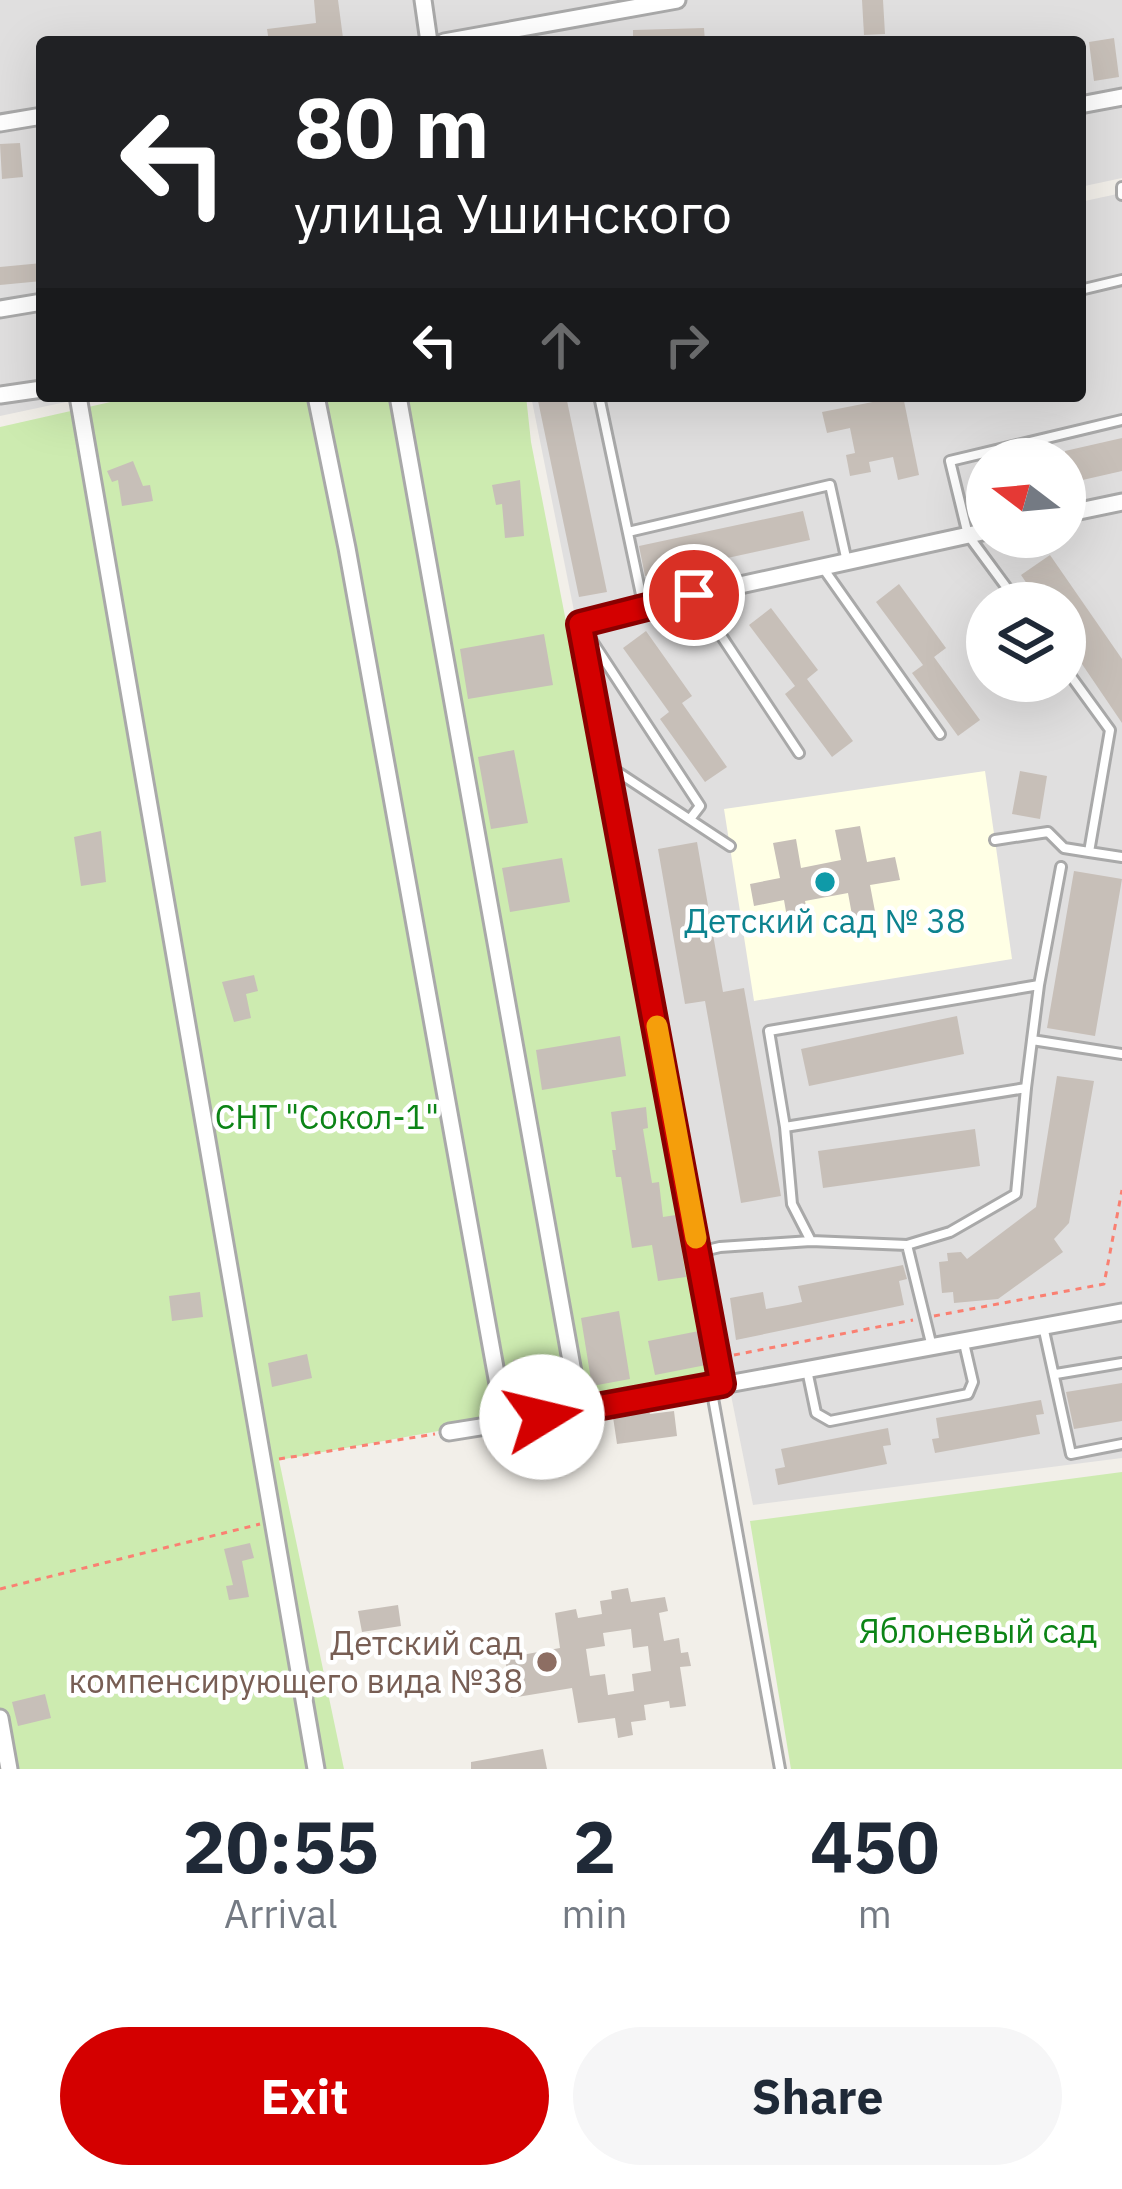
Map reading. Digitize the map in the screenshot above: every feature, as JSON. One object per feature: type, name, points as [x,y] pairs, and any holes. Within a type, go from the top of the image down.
[{"type":"street","points":[[423,0],[428,36]]},
{"type":"street","points":[[477,36],[677,0]]},
{"type":"street","points":[[1086,104],[1122,98]]},
{"type":"street","points":[[0,123],[36,117]]},
{"type":"street","points":[[0,309],[36,303]]},
{"type":"street","points":[[0,395],[36,390]]},
{"type":"street","points":[[79,402],[316,1769]]},
{"type":"street","points":[[317,402],[505,1423]]},
{"type":"street","points":[[399,402],[580,1411]]},
{"type":"street","points":[[1086,510],[1122,502]]},
{"type":"street","points":[[717,1386],[718,1358],[580,624],[966,535]]},
{"type":"street","points":[[448,1432],[1122,1312]]},
{"type":"street","points":[[0,1718],[9,1769]]},
{"type":"lane","points":[[1086,289],[1122,280]]},
{"type":"lane","points":[[600,402],[644,606]]},
{"type":"lane","points":[[1046,438],[1122,420]]},
{"type":"lane","points":[[966,457],[950,461],[966,527]]},
{"type":"lane","points":[[628,532],[830,485],[847,562]]},
{"type":"lane","points":[[822,567],[940,734]]},
{"type":"lane","points":[[694,595],[799,753]]},
{"type":"lane","points":[[580,624],[700,806],[690,819]]},
{"type":"lane","points":[[1086,697],[1110,730],[1089,852]]},
{"type":"lane","points":[[609,766],[730,846]]},
{"type":"lane","points":[[994,840],[1048,832],[1064,848],[1122,857]]},
{"type":"lane","points":[[698,1252],[811,1241],[907,1245],[950,1232],[1016,1194],[1039,985],[1061,867]]},
{"type":"lane","points":[[811,1241],[792,1204],[769,1031],[1039,985]]},
{"type":"lane","points":[[1032,1040],[1122,1054]]},
{"type":"lane","points":[[785,1127],[1026,1088]]},
{"type":"lane","points":[[907,1245],[933,1348]]},
{"type":"lane","points":[[1043,1326],[1070,1454],[1122,1444]]},
{"type":"lane","points":[[807,1370],[816,1413],[830,1421],[968,1394],[973,1382],[963,1342]]},
{"type":"lane","points":[[1056,1374],[1122,1363]]},
{"type":"lane","points":[[717,1386],[780,1769]]},
{"type":"path","points":[[718,1358],[1104,1284],[1122,1190]]},
{"type":"path","points":[[263,1462],[448,1432]]},
{"type":"path","points":[[0,1589],[273,1521]]},
{"type":"shaded area","points":[[0,0],[1122,0],[1122,178],[1086,186],[1086,36],[36,36],[36,402],[66,402],[0,416]]},
{"type":"shaded area","points":[[1122,193],[1122,1458],[753,1505],[532,402],[1086,402],[1086,201]]},
{"type":"shaded area","points":[[985,771],[1012,959],[754,1001],[724,809]]},
{"type":"green space","name":"СНТ \"Сокол-1\"","points":[[110,402],[527,402],[714,1381],[279,1460],[344,1769],[0,1769],[0,427]]},
{"type":"green space","name":"Яблоневый сад","points":[[1122,1472],[1122,1769],[791,1769],[750,1521]]},
{"type":"building","points":[[314,0],[338,0],[343,36],[268,36],[267,29],[316,23]]},
{"type":"building","points":[[862,0],[883,0],[885,34],[864,35]]},
{"type":"building","points":[[704,28],[705,36],[633,36],[633,30]]},
{"type":"building","points":[[1114,38],[1119,77],[1094,81],[1089,42]]},
{"type":"building","points":[[20,143],[23,177],[2,179],[0,144]]},
{"type":"building","points":[[36,264],[36,282],[0,285],[0,267]]},
{"type":"building","points":[[538,402],[567,402],[607,592],[579,597]]},
{"type":"building","points":[[873,402],[904,402],[919,475],[898,480],[893,457],[869,462],[871,472],[850,476],[846,455],[855,453],[850,428],[827,433],[822,412]]},
{"type":"building","points":[[1122,438],[1122,471],[1086,479],[1086,446]]},
{"type":"building","points":[[133,461],[143,486],[150,485],[153,501],[122,506],[118,480],[112,482],[107,471]]},
{"type":"building","points":[[520,480],[524,536],[505,538],[502,504],[496,505],[492,485]]},
{"type":"building","points":[[803,511],[810,540],[645,576],[639,546]]},
{"type":"building","points":[[1052,558],[1069,582],[1026,582],[1021,575]]},
{"type":"building","points":[[899,584],[946,648],[934,657],[980,720],[958,736],[912,673],[923,665],[876,602]]},
{"type":"building","points":[[1086,607],[1122,659],[1122,723],[1086,670]]},
{"type":"building","points":[[771,608],[818,670],[807,679],[853,741],[832,757],[785,694],[795,686],[749,625]]},
{"type":"building","points":[[646,631],[692,696],[682,703],[727,767],[705,782],[660,719],[669,712],[623,648]]},
{"type":"building","points":[[544,634],[553,685],[468,699],[460,649]]},
{"type":"building","points":[[514,750],[528,823],[491,829],[478,757]]},
{"type":"building","points":[[1020,771],[1047,776],[1040,819],[1012,814]]},
{"type":"building","name":"Детский сад № 38","points":[[860,826],[867,862],[895,857],[900,880],[870,885],[877,922],[854,926],[848,893],[805,901],[811,931],[790,935],[784,900],[754,906],[750,884],[780,878],[773,843],[796,839],[801,868],[841,860],[835,830]]},
{"type":"building","points":[[101,831],[106,882],[81,886],[74,837]]},
{"type":"building","points":[[697,842],[723,992],[744,988],[781,1196],[741,1203],[705,1001],[685,1004],[658,849]]},
{"type":"building","points":[[562,858],[570,902],[510,912],[502,868]]},
{"type":"building","points":[[1074,871],[1122,879],[1095,1036],[1047,1028]]},
{"type":"building","points":[[254,975],[258,991],[246,994],[251,1018],[234,1022],[222,982]]},
{"type":"building","points":[[957,1016],[964,1054],[809,1086],[801,1049]]},
{"type":"building","points":[[620,1036],[626,1076],[542,1090],[536,1050]]},
{"type":"building","points":[[1057,1076],[1094,1081],[1069,1223],[1054,1239],[1063,1252],[998,1299],[954,1303],[953,1292],[942,1293],[939,1262],[948,1261],[947,1253],[961,1252],[967,1259],[1036,1207]]},
{"type":"building","points":[[646,1107],[648,1128],[643,1129],[652,1183],[659,1182],[663,1217],[676,1215],[686,1277],[658,1281],[652,1245],[632,1248],[621,1177],[616,1177],[611,1112]]},
{"type":"building","points":[[975,1129],[980,1166],[823,1188],[818,1151]]},
{"type":"building","points":[[903,1265],[907,1279],[899,1281],[904,1305],[736,1340],[730,1298],[763,1292],[766,1309],[788,1305],[802,1302],[798,1286]]},
{"type":"building","points":[[200,1292],[203,1317],[172,1321],[169,1296]]},
{"type":"building","points":[[619,1311],[630,1379],[592,1386],[581,1318]]},
{"type":"building","points":[[699,1331],[706,1365],[655,1375],[648,1341]]},
{"type":"building","points":[[307,1354],[312,1378],[272,1387],[268,1363]]},
{"type":"building","points":[[544,1355],[549,1386],[518,1391],[513,1360]]},
{"type":"building","points":[[1122,1383],[1122,1421],[1074,1429],[1066,1392]]},
{"type":"building","points":[[1041,1400],[1044,1414],[1036,1415],[1040,1434],[935,1453],[936,1418]]},
{"type":"building","points":[[674,1411],[677,1436],[617,1444],[613,1417]]},
{"type":"building","points":[[888,1428],[891,1445],[883,1446],[887,1464],[778,1485],[775,1469],[785,1467],[781,1449]]},
{"type":"building","points":[[250,1543],[254,1558],[242,1561],[249,1597],[229,1600],[226,1586],[233,1585],[224,1549]]},
{"type":"building","name":"Детский сад компенсирующего вида №38","points":[[628,1588],[631,1602],[665,1597],[668,1611],[659,1613],[664,1641],[679,1638],[681,1653],[688,1652],[691,1666],[680,1667],[686,1706],[670,1708],[669,1701],[644,1705],[646,1720],[631,1722],[633,1735],[618,1738],[615,1718],[578,1723],[572,1688],[511,1698],[505,1658],[560,1648],[555,1613],[576,1609],[578,1618],[602,1614],[600,1601],[612,1599],[611,1591]],"holes":[[[631,1629],[633,1648],[648,1646],[651,1671],[632,1674],[634,1691],[608,1695],[605,1674],[590,1676],[586,1649],[605,1646],[603,1633]]]},
{"type":"building","points":[[398,1605],[401,1626],[362,1632],[358,1611]]},
{"type":"building","points":[[45,1694],[51,1718],[18,1726],[12,1702]]},
{"type":"building","points":[[543,1749],[547,1769],[471,1769],[471,1762]]},
{"type":"slow traffic","points":[[657,1026],[696,1238]]},
{"type":"place","name":"Детский сад № 38","points":[[825,882]]},
{"type":"place","name":"Детский сад компенсирующего вида №38","points":[[547,1662]]},
{"type":"route","points":[[542,1417],[722,1384],[580,624],[694,595]]}]
